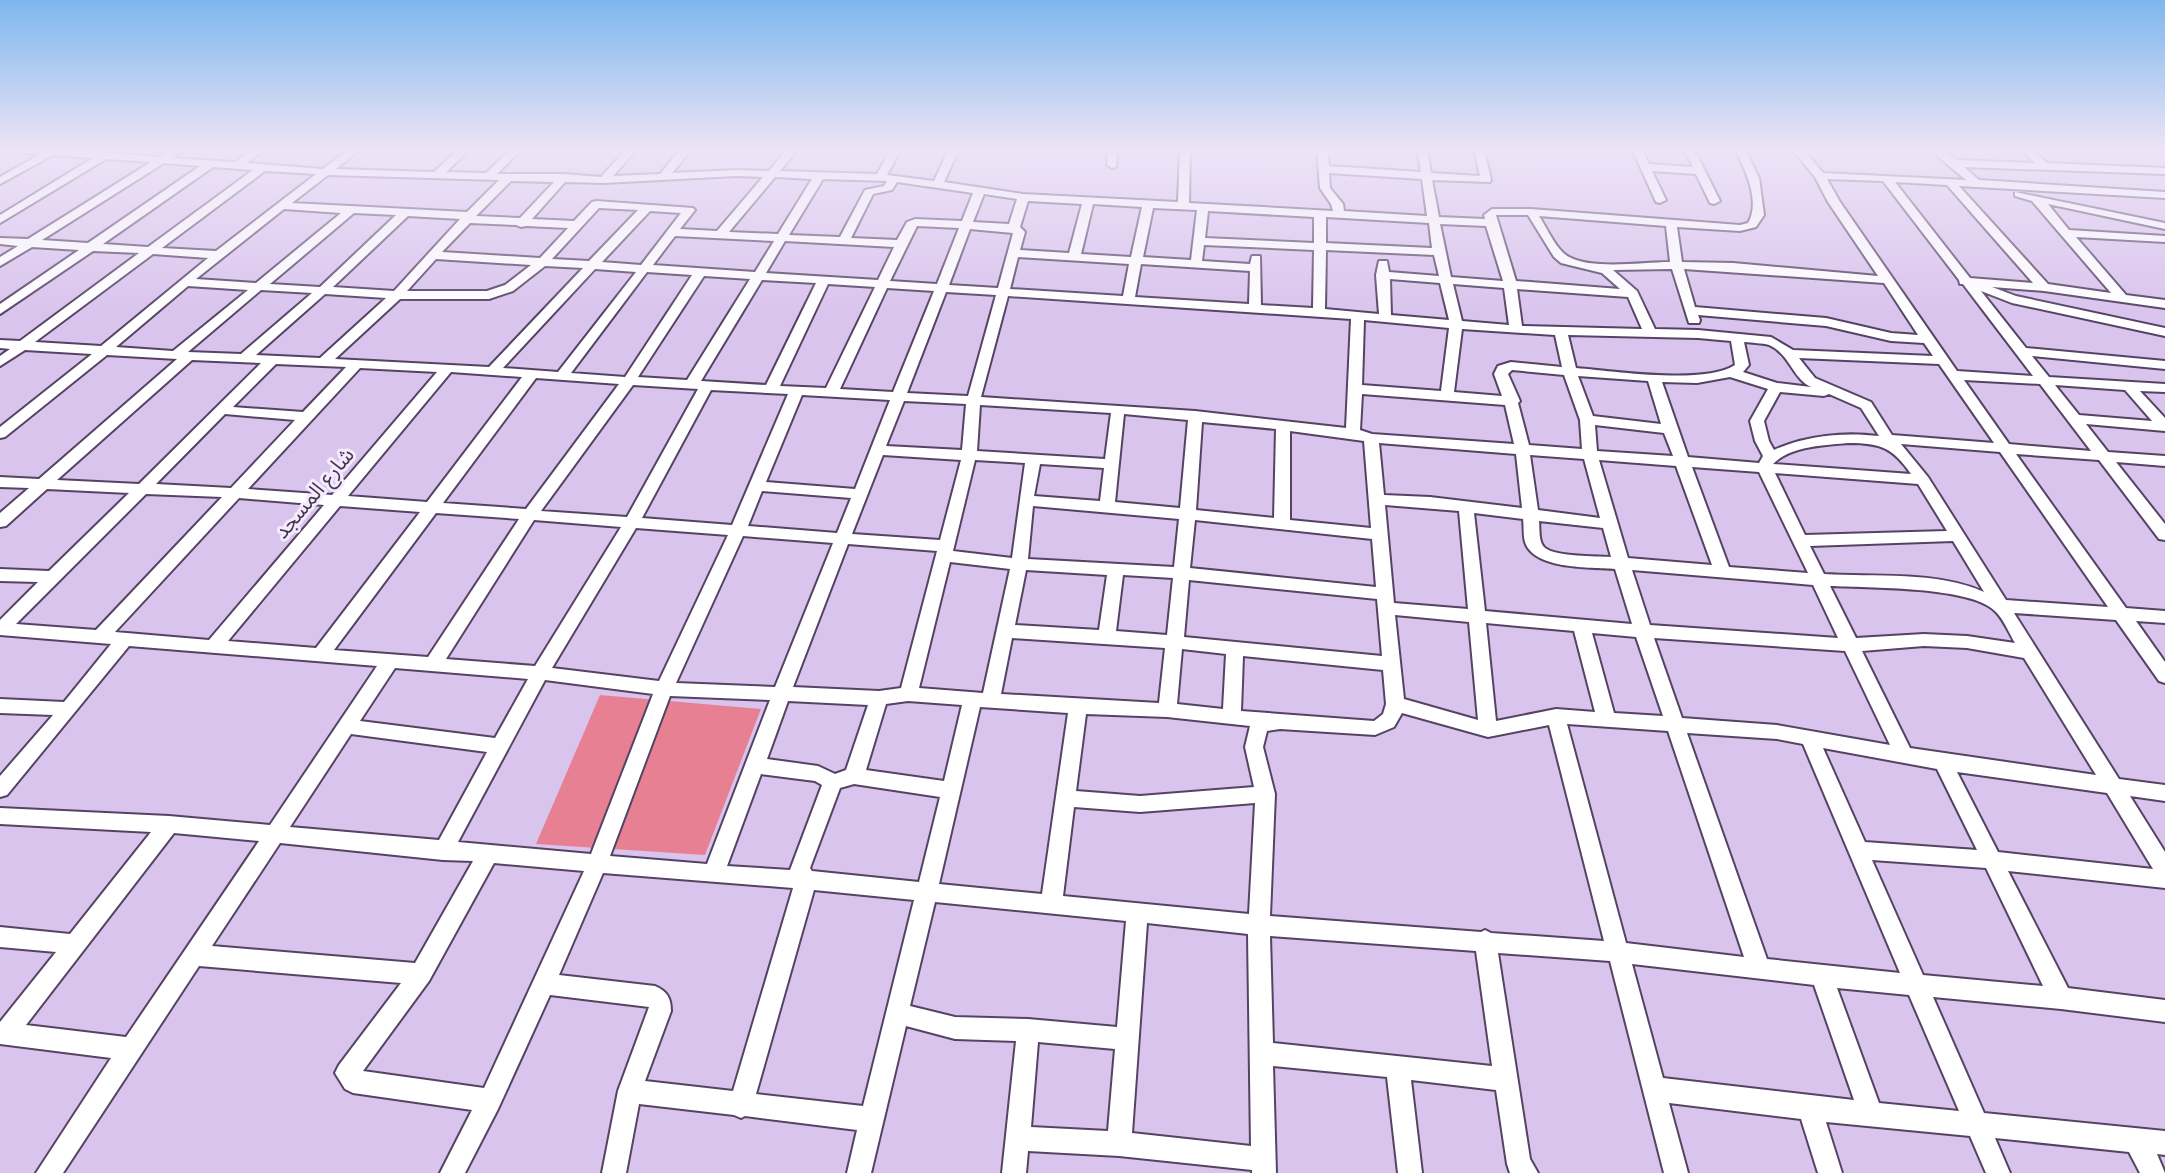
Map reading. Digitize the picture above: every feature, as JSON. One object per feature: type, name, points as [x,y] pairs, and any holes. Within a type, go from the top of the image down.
[{"type":"street","points":[[0,220],[26,204]]},
{"type":"street","points":[[0,262],[93,204]]},
{"type":"street","points":[[0,310],[152,204]]},
{"type":"street","points":[[0,362],[214,204]]},
{"type":"street","points":[[0,434],[218,255],[285,204]]},
{"type":"street","points":[[323,362],[397,295],[482,204]]},
{"type":"street","points":[[521,224],[540,204]]},
{"type":"street","points":[[185,282],[397,295],[472,297],[489,295],[509,288],[544,261],[596,204],[689,210],[561,376]]},
{"type":"street","points":[[721,234],[747,204]]},
{"type":"street","points":[[443,850],[540,672],[632,522],[699,385],[758,274],[801,204]]},
{"type":"street","points":[[844,241],[863,204]]},
{"type":"street","points":[[714,874],[781,695],[845,538],[974,204]]},
{"type":"street","points":[[1014,228],[1021,204]]},
{"type":"street","points":[[1074,257],[1088,204]]},
{"type":"street","points":[[1128,300],[1148,204]]},
{"type":"street","points":[[1161,204],[1491,223]]},
{"type":"street","points":[[1337,204],[1340,213]]},
{"type":"street","points":[[1431,204],[1439,252],[1456,324],[1447,396]]},
{"type":"street","points":[[1516,330],[1509,276],[1491,223],[1492,212],[1531,212],[1671,222],[1729,229],[1752,225],[1758,215],[1757,204]]},
{"type":"street","points":[[1835,204],[2165,676]]},
{"type":"street","points":[[1906,204],[2165,535]]},
{"type":"street","points":[[1969,204],[2044,287]]},
{"type":"street","points":[[2041,204],[2121,297]]},
{"type":"street","points":[[2059,204],[2165,226]]},
{"type":"street","points":[[282,206],[405,213],[521,224],[577,225]]},
{"type":"street","points":[[493,371],[648,206]]},
{"type":"street","points":[[1196,265],[1203,206]]},
{"type":"street","points":[[0,522],[258,286],[351,210]]},
{"type":"street","points":[[2087,211],[2144,238],[2165,254]]},
{"type":"street","points":[[1318,312],[1320,212]]},
{"type":"street","points":[[1531,212],[1558,254],[1565,260],[1600,267],[1677,265],[1768,269],[1888,280]]},
{"type":"street","points":[[243,359],[323,290],[405,213]]},
{"type":"street","points":[[831,393],[911,224],[915,222],[1014,228],[1020,233],[1001,291],[973,402],[969,457],[908,694]]},
{"type":"street","points":[[1671,222],[1671,239],[1684,299],[1698,334]]},
{"type":"street","points":[[672,232],[902,244]]},
{"type":"street","points":[[2067,233],[2165,239]]},
{"type":"street","points":[[0,241],[218,255]]},
{"type":"street","points":[[1199,241],[1439,252]]},
{"type":"street","points":[[1255,309],[1257,244]]},
{"type":"street","points":[[1383,249],[1385,318]]},
{"type":"street","points":[[1014,253],[1255,268]]},
{"type":"street","points":[[435,255],[758,274],[1318,312],[1516,330],[1698,334],[1764,341],[1780,345],[1810,381],[1871,410],[1890,442],[1905,456],[1923,480],[2165,870]]},
{"type":"street","points":[[1600,267],[1612,274],[1633,294],[1650,332]]},
{"type":"street","points":[[433,664],[530,515],[628,381],[701,271]]},
{"type":"street","points":[[1382,275],[1633,294]]},
{"type":"street","points":[[771,389],[824,280]]},
{"type":"street","points":[[1964,280],[2044,287],[2165,304]]},
{"type":"street","points":[[1964,280],[2012,299],[2165,332]]},
{"type":"street","points":[[1690,310],[1826,322],[1880,335],[1928,339]]},
{"type":"street","points":[[1353,434],[1358,315]]},
{"type":"street","points":[[1753,315],[1764,341]]},
{"type":"street","points":[[1560,330],[1570,372],[1587,420],[1590,454],[1609,524],[1643,631],[1677,724],[1759,969]]},
{"type":"street","points":[[1737,338],[1742,365],[1740,369],[1731,373],[1700,378],[1654,378],[1511,366],[1503,369],[1501,374],[1513,401],[1523,449],[1533,542],[1540,552],[1547,556],[1622,565],[1950,587],[1987,598],[2001,606],[2165,618]]},
{"type":"street","points":[[0,344],[182,356],[447,368],[628,381],[1118,409],[1283,425],[1371,438],[1684,461],[1767,462],[1923,480]]},
{"type":"street","points":[[2019,351],[2165,365]]},
{"type":"street","points":[[1789,354],[1944,360]]},
{"type":"street","points":[[1,629],[272,360]]},
{"type":"street","points":[[102,636],[356,364]]},
{"type":"street","name":"شارع المسجد","points":[[214,646],[447,368]]},
{"type":"street","points":[[1731,373],[1776,387],[1841,394]]},
{"type":"street","points":[[320,656],[532,374]]},
{"type":"street","points":[[1954,375],[2165,388]]},
{"type":"street","points":[[1654,378],[1670,429],[1684,461],[1723,572]]},
{"type":"street","points":[[2129,386],[2165,426]]},
{"type":"street","points":[[1776,387],[1757,421],[1778,494],[1798,541],[1904,755]]},
{"type":"street","points":[[452,1173],[490,1101],[597,864],[664,689],[738,530],[797,390]]},
{"type":"street","points":[[1355,390],[1513,401]]},
{"type":"street","points":[[1107,506],[1118,409]]},
{"type":"street","points":[[222,411],[307,417]]},
{"type":"street","points":[[1167,710],[1180,573],[1189,516],[1195,416]]},
{"type":"street","points":[[2073,419],[2165,426]]},
{"type":"street","points":[[1587,420],[1670,429]]},
{"type":"street","points":[[1282,523],[1283,425]]},
{"type":"street","points":[[1,629],[540,672],[664,689],[879,698],[908,694],[1078,707],[1167,710],[1287,723],[1375,728],[1392,719],[1395,704],[1371,438]]},
{"type":"street","points":[[1767,462],[1840,439],[1870,439],[2165,461]]},
{"type":"street","points":[[879,450],[1112,464]]},
{"type":"street","points":[[859,1173],[870,1119],[928,891],[949,790],[1005,631],[1019,564],[1033,459]]},
{"type":"street","points":[[0,482],[236,493],[845,538],[945,551],[1019,564],[1180,573],[1475,615],[1643,631],[1851,645],[1940,640],[1988,644],[2030,652]]},
{"type":"street","points":[[757,486],[862,494]]},
{"type":"street","points":[[1377,500],[1466,506],[1609,524]]},
{"type":"street","points":[[1026,501],[1107,506],[1380,534]]},
{"type":"street","points":[[1466,506],[1488,730]]},
{"type":"street","points":[[1798,541],[1957,536]]},
{"type":"street","points":[[1107,636],[1116,569]]},
{"type":"street","points":[[0,575],[54,577]]},
{"type":"street","points":[[1581,625],[1606,720]]},
{"type":"street","points":[[1005,631],[1107,636],[1392,664]]},
{"type":"street","points":[[0,789],[125,639]]},
{"type":"street","points":[[1232,716],[1235,649]]},
{"type":"street","points":[[48,1173],[390,661]]},
{"type":"street","points":[[854,776],[879,698]]},
{"type":"street","points":[[1395,704],[1488,730],[1556,716],[1777,732],[1943,762],[2165,793]]},
{"type":"street","points":[[0,706],[69,709]]},
{"type":"street","points":[[1051,905],[1078,707]]},
{"type":"street","points":[[1556,716],[1676,1173]]},
{"type":"street","points":[[1019,1138],[1119,1144],[1264,1166],[1259,925],[1265,794],[1254,747],[1260,724],[1287,723]]},
{"type":"street","points":[[345,726],[501,746]]},
{"type":"street","points":[[1809,736],[1998,1173]]},
{"type":"street","points":[[1943,762],[2061,998]]},
{"type":"street","points":[[755,765],[818,774],[833,782],[854,776],[949,790]]},
{"type":"street","points":[[741,1106],[807,880],[800,869],[833,782]]},
{"type":"street","points":[[1067,798],[1140,804],[1265,794]]},
{"type":"street","points":[[0,816],[169,824],[597,864],[928,891],[1259,925],[1485,940],[1618,952],[1822,976],[2061,998],[2165,1011]]},
{"type":"street","points":[[3,1033],[169,824]]},
{"type":"street","points":[[1858,850],[1991,860],[2165,879]]},
{"type":"street","points":[[488,854],[422,974],[347,1073],[353,1081],[490,1101]]},
{"type":"street","points":[[1119,1144],[1137,914]]},
{"type":"street","points":[[0,937],[75,944]]},
{"type":"street","points":[[1485,940],[1519,1164],[1526,1173]]},
{"type":"street","points":[[193,955],[422,974]]},
{"type":"street","points":[[1822,976],[1871,1114]]},
{"type":"street","points":[[544,984],[655,997],[660,1002],[660,1011],[630,1091],[614,1173]]},
{"type":"street","points":[[896,1013],[954,1028],[1028,1030],[1126,1039]]},
{"type":"street","points":[[1014,1173],[1028,1030]]},
{"type":"street","points":[[3,1033],[131,1049]]},
{"type":"street","points":[[1262,1053],[1505,1079]]},
{"type":"street","points":[[1398,1067],[1410,1173]]},
{"type":"street","points":[[1654,1089],[1810,1108],[2165,1143]]},
{"type":"street","points":[[630,1091],[741,1106],[870,1119]]},
{"type":"street","points":[[1810,1108],[1830,1173]]},
{"type":"street","points":[[2136,1140],[2153,1173]]},
{"type":"shaded area","points":[[600,695],[761,709],[705,855],[536,844]]}]
